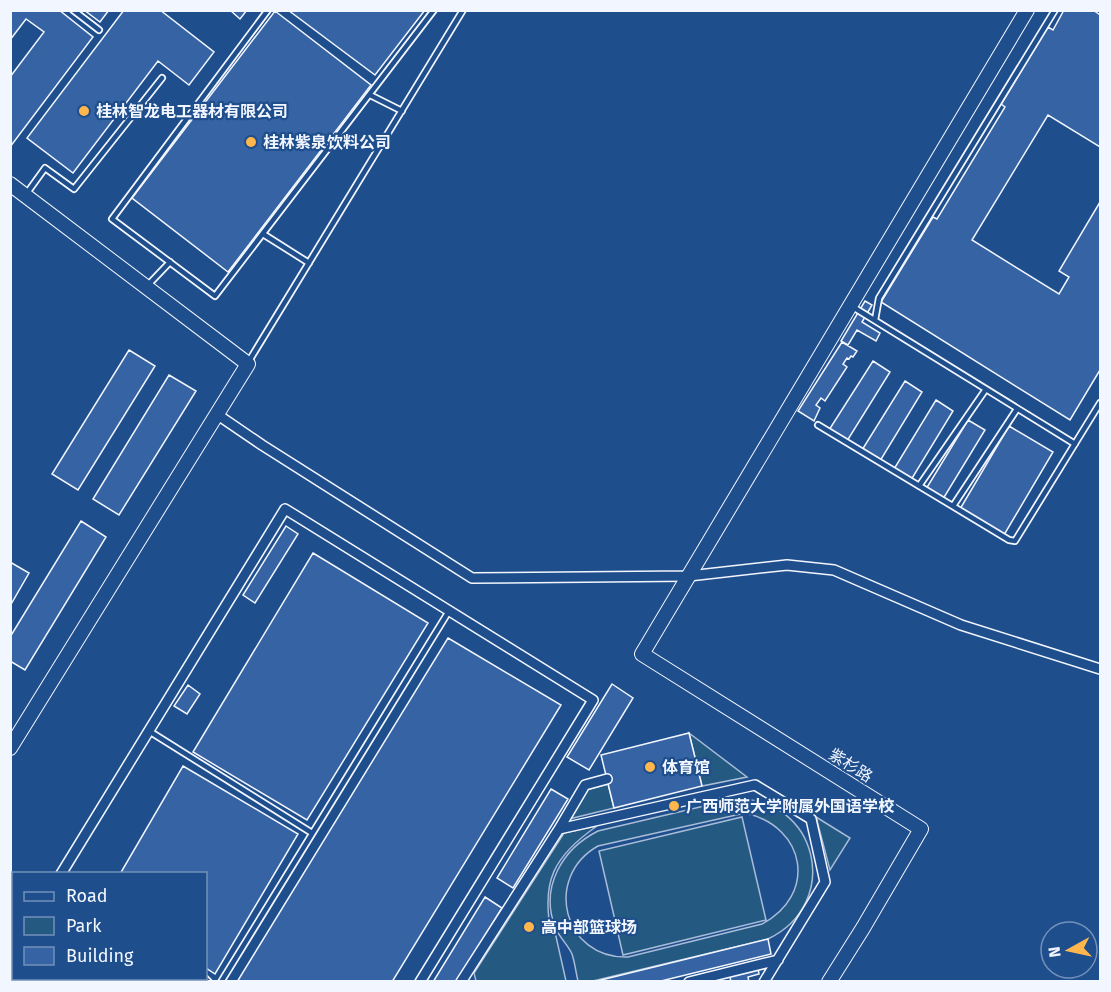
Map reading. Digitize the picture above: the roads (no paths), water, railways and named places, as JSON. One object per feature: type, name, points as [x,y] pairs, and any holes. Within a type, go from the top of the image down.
[{"type":"main road","points":[[689,576],[1027,10]]},
{"type":"main road","points":[[10,184],[248,364],[10,748]]},
{"type":"main road","name":"紫杉路","points":[[689,576],[642,654],[921,829],[829,981]]},
{"type":"street","points":[[218,415],[472,578],[689,576],[787,565],[834,570],[961,625],[1101,669]]},
{"type":"street","points":[[62,872],[285,509],[593,700],[420,981]]},
{"type":"street","points":[[461,981],[585,785],[607,779]]},
{"type":"street","points":[[559,829],[755,785],[811,819],[825,882],[764,981]]},
{"type":"street","points":[[688,981],[718,978],[778,960]]},
{"type":"lane","points":[[73,10],[99,30]]},
{"type":"lane","points":[[268,10],[112,219],[215,296],[434,10]]},
{"type":"lane","points":[[248,364],[463,10]]},
{"type":"lane","points":[[875,320],[879,298],[1055,10]]},
{"type":"lane","points":[[25,196],[45,168],[75,189],[162,78]]},
{"type":"lane","points":[[370,95],[402,111]]},
{"type":"lane","points":[[263,234],[309,263]]},
{"type":"lane","points":[[146,287],[170,262]]},
{"type":"lane","points":[[851,305],[1075,444]]},
{"type":"lane","points":[[919,486],[986,389]]},
{"type":"lane","points":[[818,425],[1009,540],[1015,541],[1101,404]]},
{"type":"lane","points":[[952,506],[1017,409]]},
{"type":"lane","points":[[221,981],[449,611]]},
{"type":"lane","points":[[148,731],[312,833]]},
{"type":"place","name":"桂林智龙电工器材有限公司","points":[[84,111]]},
{"type":"place","name":"桂林紫泉饮料公司","points":[[251,142]]},
{"type":"place","name":"体育馆","points":[[650,767]]},
{"type":"place","name":"广西师范大学附属外国语学校","points":[[674,806]]},
{"type":"place","name":"高中部篮球场","points":[[529,927]]}]
